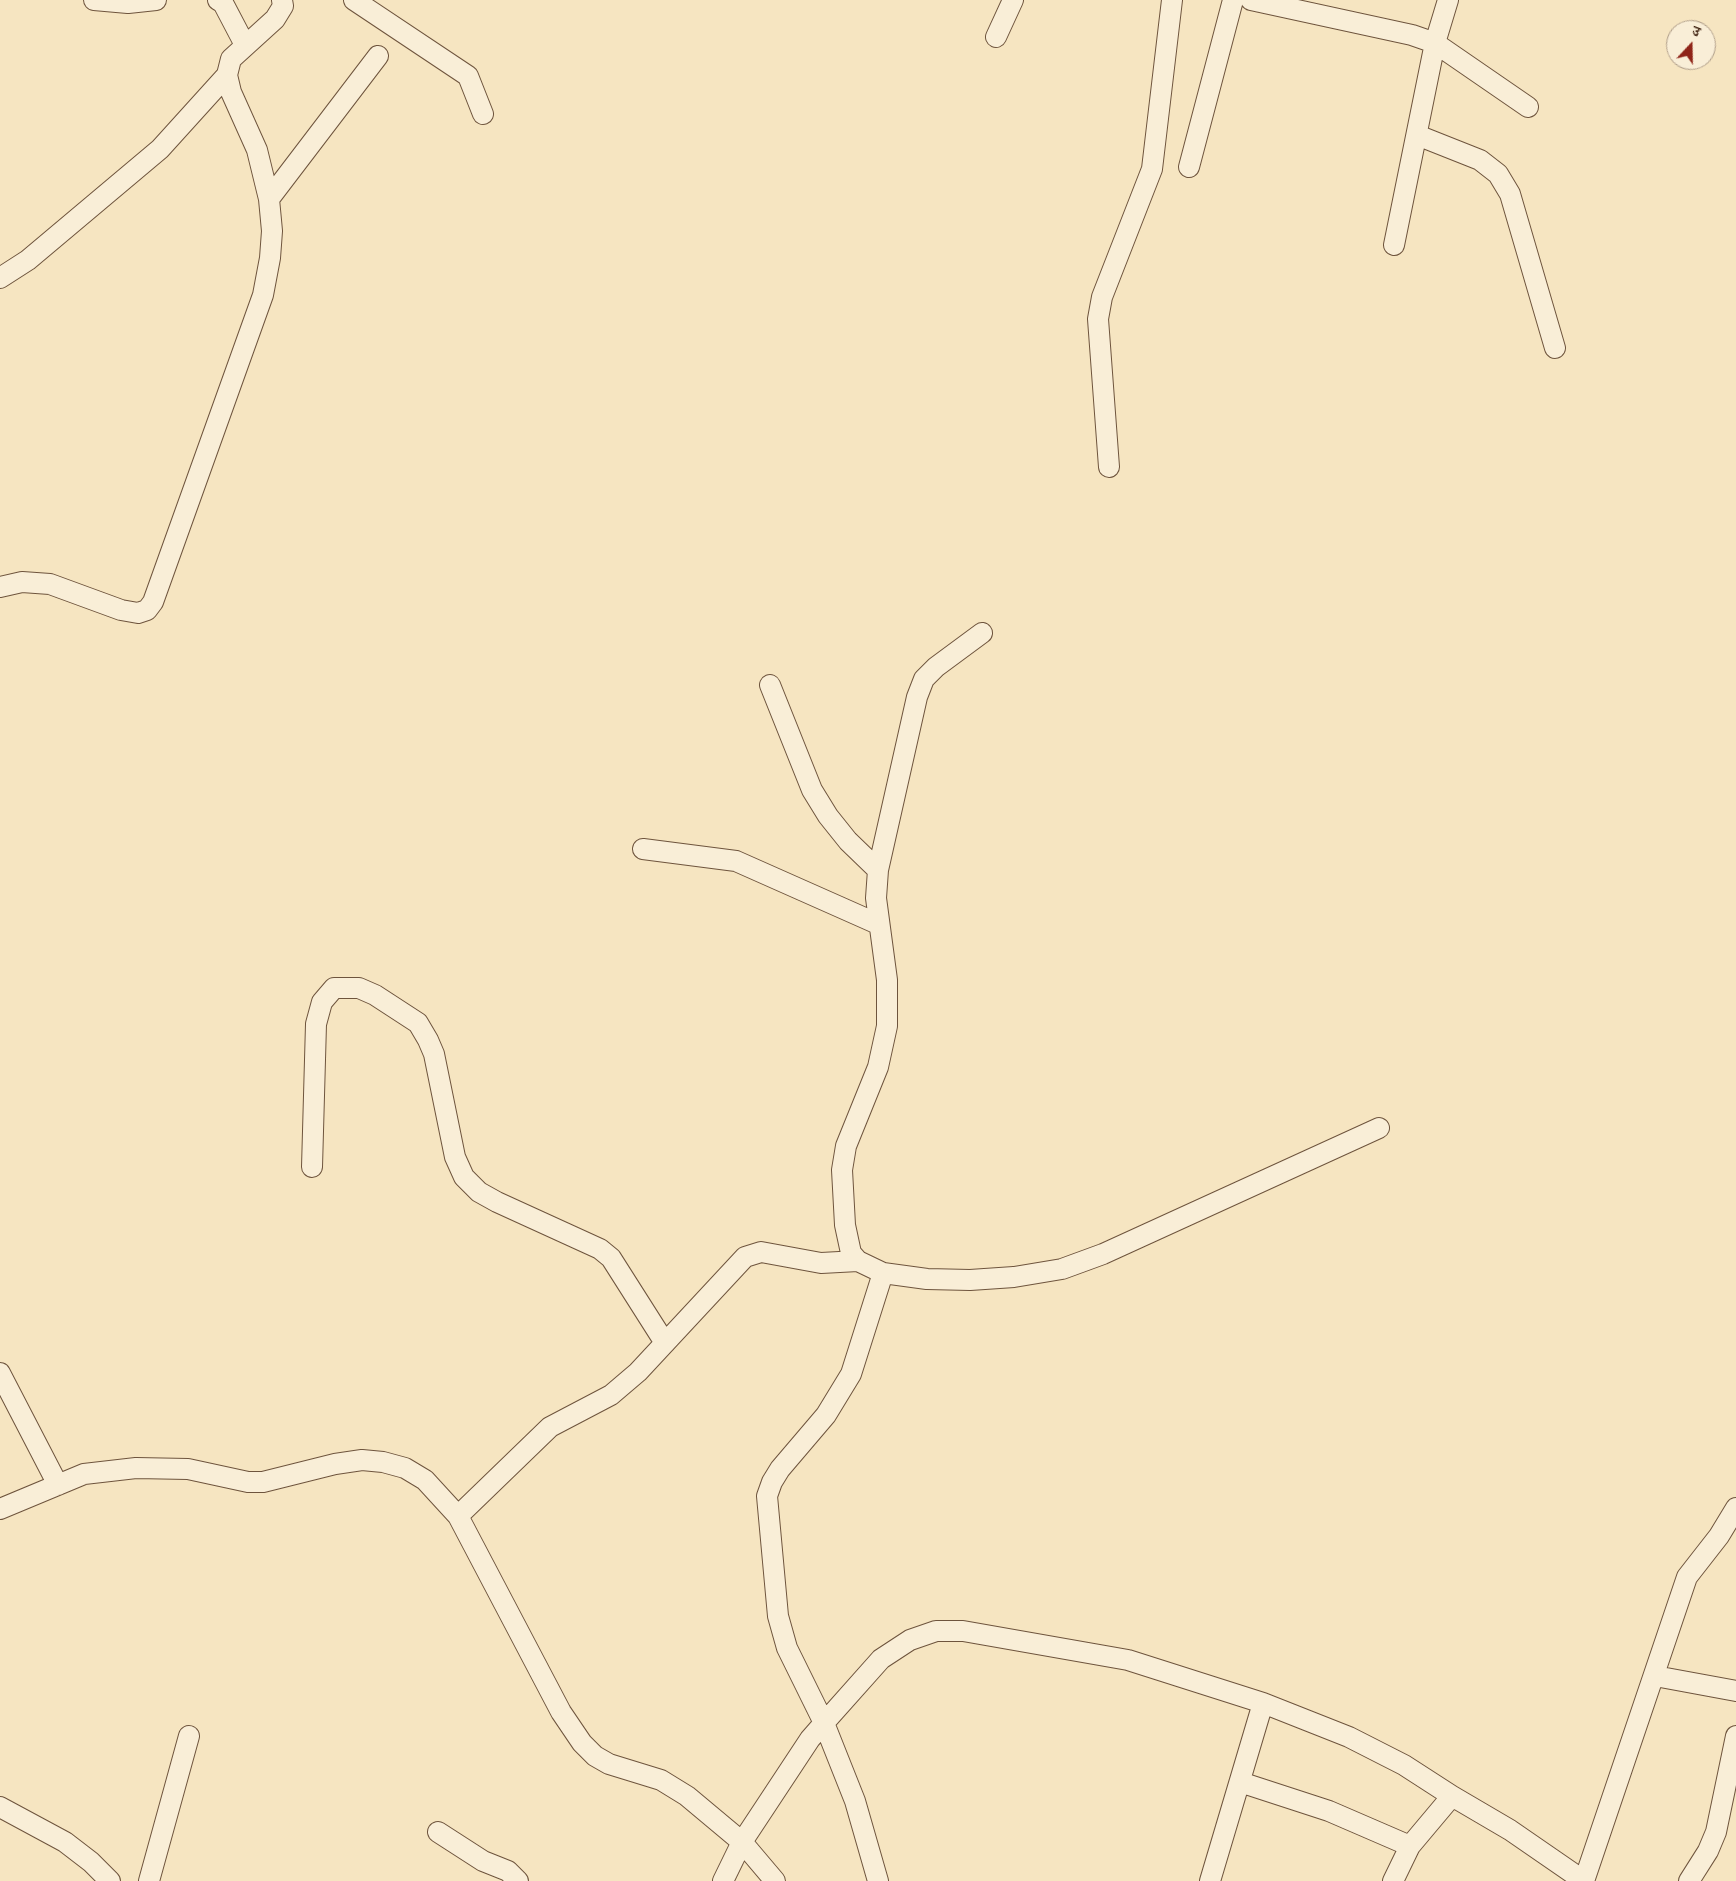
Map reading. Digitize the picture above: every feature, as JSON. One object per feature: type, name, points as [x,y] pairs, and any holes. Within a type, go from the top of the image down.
[{"type":"street","points":[[94,0],[128,3],[156,0]]},
{"type":"street","points":[[218,0],[223,2],[245,45]]},
{"type":"street","points":[[0,588],[22,582],[50,584],[121,610],[138,613],[147,610],[153,602],[263,295],[270,258],[272,230],[269,200],[256,150],[231,92],[227,75],[231,59],[275,19],[283,6],[282,0]]},
{"type":"street","points":[[354,0],[468,76],[483,114]]},
{"type":"street","points":[[996,37],[1012,0]]},
{"type":"street","points":[[1109,467],[1098,341],[1098,319],[1102,297],[1152,169],[1172,0]]},
{"type":"street","points":[[1189,168],[1233,0]]},
{"type":"street","points":[[1251,0],[1412,35],[1435,43],[1528,107]]},
{"type":"street","points":[[1394,245],[1435,43],[1448,0]]},
{"type":"street","points":[[269,200],[378,56]]},
{"type":"street","points":[[0,278],[28,260],[160,149],[227,75]]},
{"type":"street","points":[[1417,135],[1480,160],[1498,174],[1510,194],[1555,348]]},
{"type":"street","points":[[982,633],[936,667],[924,679],[917,697],[878,870],[876,898],[887,980],[887,1026],[878,1067],[846,1146],[842,1170],[846,1234],[851,1253],[858,1261],[883,1273],[927,1279],[1014,1278],[1062,1269],[1103,1254],[1379,1128]]},
{"type":"street","points":[[770,685],[812,790],[828,816],[848,842],[878,870]]},
{"type":"street","points":[[643,848],[736,861],[878,924]]},
{"type":"street","points":[[312,1168],[316,1024],[322,1002],[334,988],[359,988],[375,995],[418,1023],[428,1040],[434,1054],[455,1157],[464,1177],[479,1192],[497,1202],[600,1249],[611,1258],[665,1343]]},
{"type":"street","points":[[458,1516],[550,1427],[611,1395],[638,1372],[745,1257],[761,1252],[821,1263],[858,1261]]},
{"type":"street","points":[[878,1881],[855,1800],[824,1723],[787,1648],[778,1616],[768,1496],[772,1482],[780,1469],[826,1415],[851,1374],[883,1273]]},
{"type":"street","points":[[0,1373],[58,1485]]},
{"type":"street","points":[[0,1509],[84,1474],[160,1467],[188,1469],[248,1482],[263,1482],[336,1464],[362,1460],[383,1462],[412,1472],[425,1480],[458,1516],[561,1712],[582,1743],[594,1756],[609,1764],[661,1780],[674,1787],[742,1842],[775,1881]]},
{"type":"street","points":[[723,1881],[742,1842],[810,1739],[881,1659],[910,1640],[936,1631],[963,1631],[1128,1660],[1263,1703],[1349,1737],[1404,1765],[1510,1830],[1584,1881],[1687,1577],[1719,1536],[1736,1508]]},
{"type":"street","points":[[1655,1676],[1736,1691]]},
{"type":"street","points":[[1210,1881],[1263,1703]]},
{"type":"street","points":[[149,1881],[189,1736]]},
{"type":"street","points":[[1689,1881],[1708,1851],[1716,1832],[1736,1736]]},
{"type":"street","points":[[1240,1782],[1329,1810],[1410,1846]]},
{"type":"street","points":[[1393,1881],[1410,1846],[1452,1796]]},
{"type":"street","points":[[0,1807],[65,1842],[91,1862],[110,1881]]},
{"type":"street","points":[[438,1832],[483,1861],[508,1870],[518,1881]]}]
